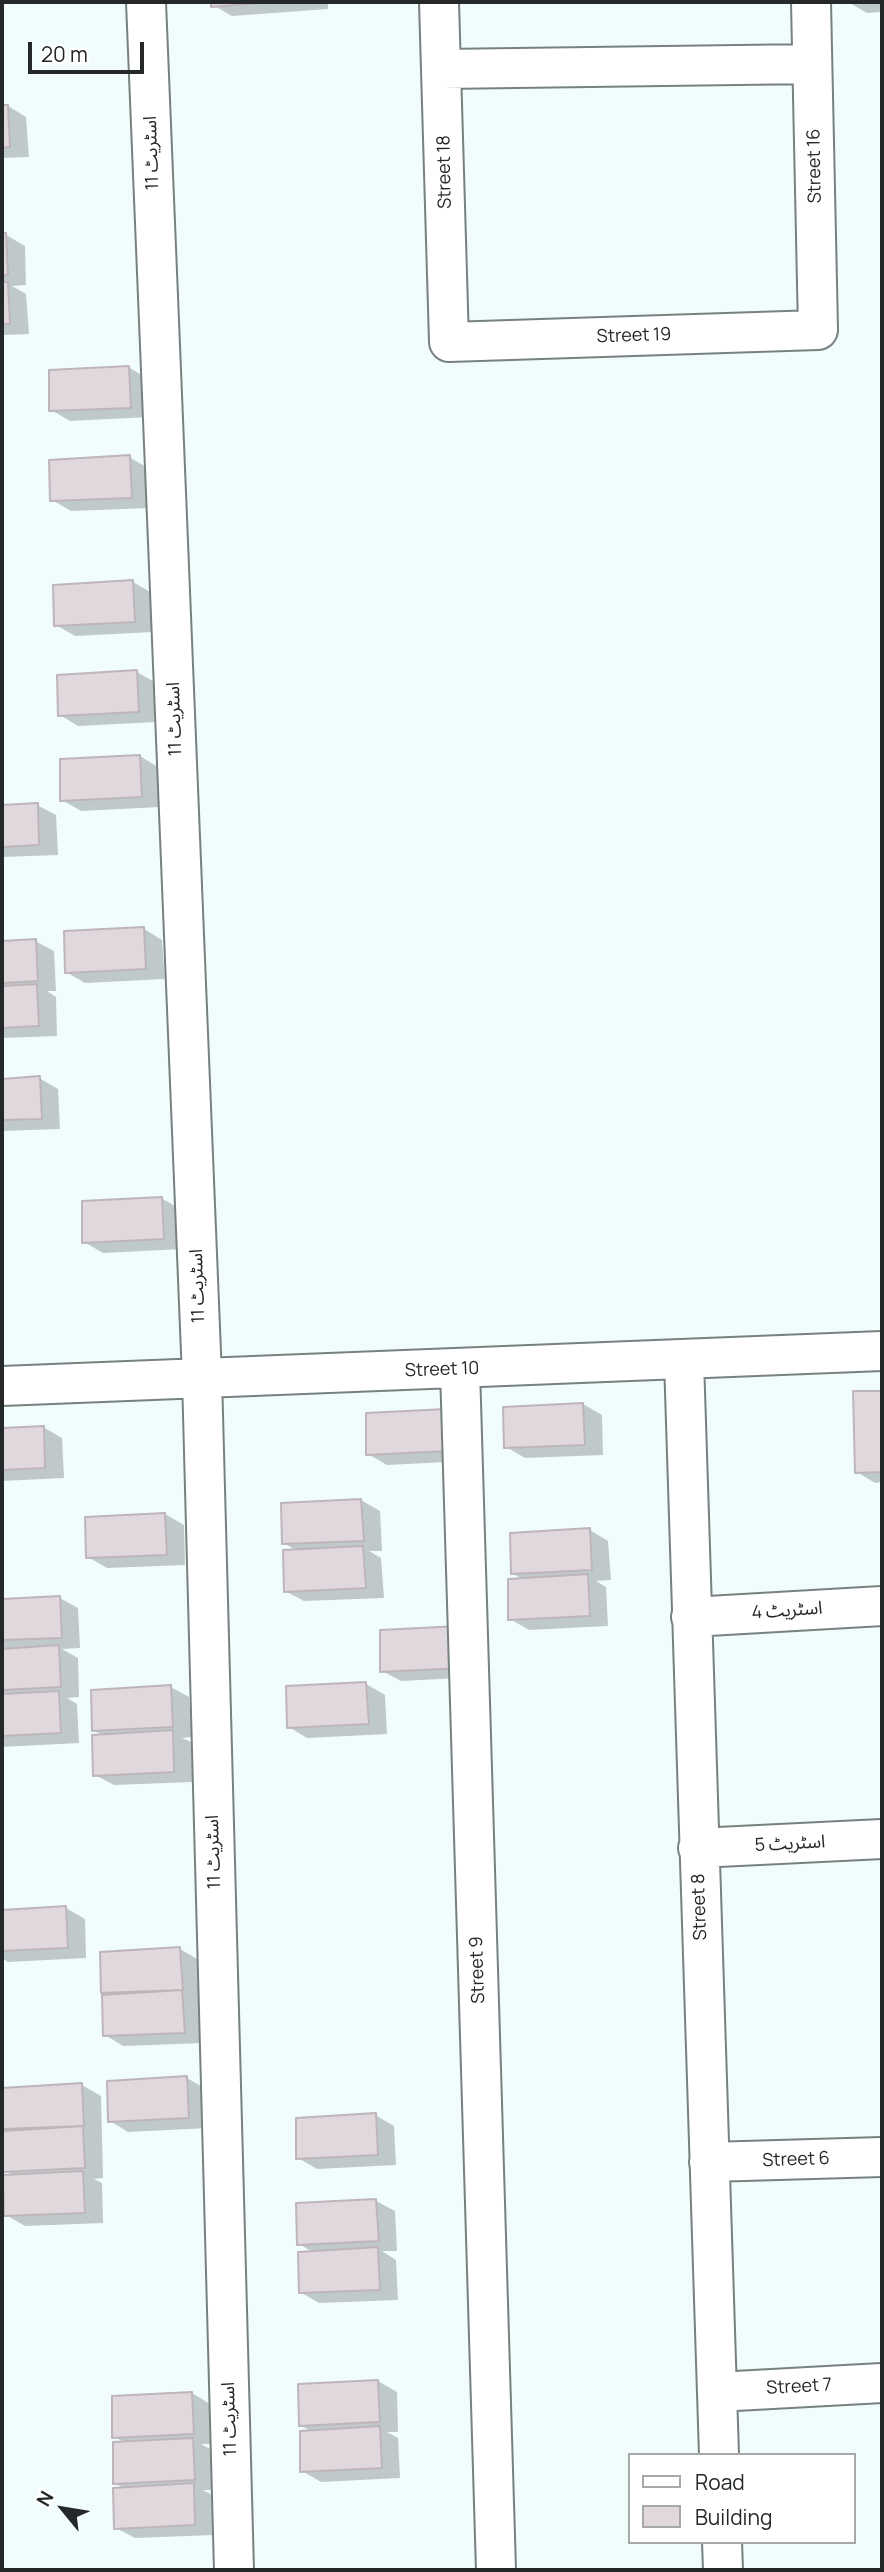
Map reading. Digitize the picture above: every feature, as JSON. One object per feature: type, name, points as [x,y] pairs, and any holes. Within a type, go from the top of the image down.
[{"type":"street","name":"اسٹریٹ 11","points":[[146,2],[202,1377],[234,2570]]},
{"type":"street","name":"Street 18","points":[[439,2],[449,342]]},
{"type":"street","name":"Street 16","points":[[811,2],[818,330]]},
{"type":"street","points":[[442,69],[813,64]]},
{"type":"street","name":"Street 19","points":[[449,342],[818,330]]},
{"type":"street","name":"Street 10","points":[[2,1386],[882,1352]]},
{"type":"street","name":"Street 8","points":[[684,1360],[719,2453]]},
{"type":"street","name":"Street 9","points":[[460,1369],[496,2570]]},
{"type":"street","name":"اسٹریٹ 4","points":[[691,1617],[882,1606]]},
{"type":"street","name":"اسٹریٹ 5","points":[[698,1848],[882,1839]]},
{"type":"street","name":"Street 6","points":[[709,2162],[882,2157]]},
{"type":"street","name":"Street 7","points":[[717,2392],[882,2383]]},
{"type":"street","points":[[722,2544],[723,2570]]},
{"type":"building","points":[[211,2],[274,2],[211,7]]},
{"type":"building","points":[[2,105],[8,105],[10,147],[2,148]]},
{"type":"building","points":[[2,233],[6,233],[8,275],[2,276]]},
{"type":"building","points":[[2,282],[8,282],[10,324],[2,324]]},
{"type":"building","points":[[129,366],[131,408],[49,411],[49,370]]},
{"type":"building","points":[[130,455],[132,498],[50,501],[49,460]]},
{"type":"building","points":[[133,580],[135,622],[54,626],[53,585]]},
{"type":"building","points":[[137,670],[139,712],[58,716],[57,675]]},
{"type":"building","points":[[140,755],[142,797],[60,801],[60,759]]},
{"type":"building","points":[[38,803],[39,845],[2,847],[2,805]]},
{"type":"building","points":[[144,927],[146,969],[65,973],[64,931]]},
{"type":"building","points":[[36,939],[38,981],[2,983],[2,941]]},
{"type":"building","points":[[37,984],[39,1026],[2,1028],[2,986]]},
{"type":"building","points":[[40,1076],[42,1119],[2,1120],[2,1079]]},
{"type":"building","points":[[162,1197],[164,1239],[82,1243],[82,1201]]},
{"type":"building","points":[[853,1391],[882,1391],[882,1472],[855,1473]]},
{"type":"building","points":[[583,1403],[585,1445],[504,1448],[503,1407]]},
{"type":"building","points":[[446,1409],[448,1451],[366,1455],[366,1413]]},
{"type":"building","points":[[44,1426],[45,1468],[2,1470],[2,1428]]},
{"type":"building","points":[[361,1499],[364,1541],[282,1544],[281,1503]]},
{"type":"building","points":[[165,1513],[167,1555],[86,1558],[85,1517]]},
{"type":"building","points":[[590,1528],[592,1570],[511,1574],[510,1533]]},
{"type":"building","points":[[363,1546],[366,1588],[284,1592],[283,1550]]},
{"type":"building","points":[[588,1574],[590,1616],[508,1620],[508,1579]]},
{"type":"building","points":[[60,1596],[62,1638],[2,1640],[2,1599]]},
{"type":"building","points":[[460,1626],[462,1668],[380,1672],[380,1630]]},
{"type":"building","points":[[59,1645],[61,1687],[2,1690],[2,1649]]},
{"type":"building","points":[[366,1682],[369,1724],[287,1728],[286,1686]]},
{"type":"building","points":[[171,1685],[173,1727],[92,1731],[91,1690]]},
{"type":"building","points":[[59,1691],[61,1733],[2,1736],[2,1694]]},
{"type":"building","points":[[173,1730],[174,1772],[93,1776],[92,1735]]},
{"type":"building","points":[[66,1906],[68,1948],[2,1951],[2,1910]]},
{"type":"building","points":[[180,1947],[183,1990],[101,1993],[100,1952]]},
{"type":"building","points":[[182,1990],[185,2033],[103,2036],[102,1995]]},
{"type":"building","points":[[187,2076],[189,2118],[108,2122],[107,2081]]},
{"type":"building","points":[[82,2083],[84,2126],[3,2129],[2,2088]]},
{"type":"building","points":[[376,2113],[378,2155],[296,2159],[296,2118]]},
{"type":"building","points":[[83,2126],[85,2168],[3,2172],[3,2131]]},
{"type":"building","points":[[83,2171],[85,2213],[4,2216],[3,2175]]},
{"type":"building","points":[[376,2199],[379,2241],[297,2245],[296,2203]]},
{"type":"building","points":[[378,2247],[380,2290],[299,2293],[298,2252]]},
{"type":"building","points":[[378,2380],[380,2422],[299,2426],[298,2384]]},
{"type":"building","points":[[192,2392],[194,2434],[112,2438],[112,2396]]},
{"type":"building","points":[[380,2426],[382,2468],[300,2472],[300,2431]]},
{"type":"building","points":[[193,2438],[195,2480],[113,2484],[113,2442]]},
{"type":"building","points":[[194,2483],[195,2525],[114,2529],[113,2488]]}]
